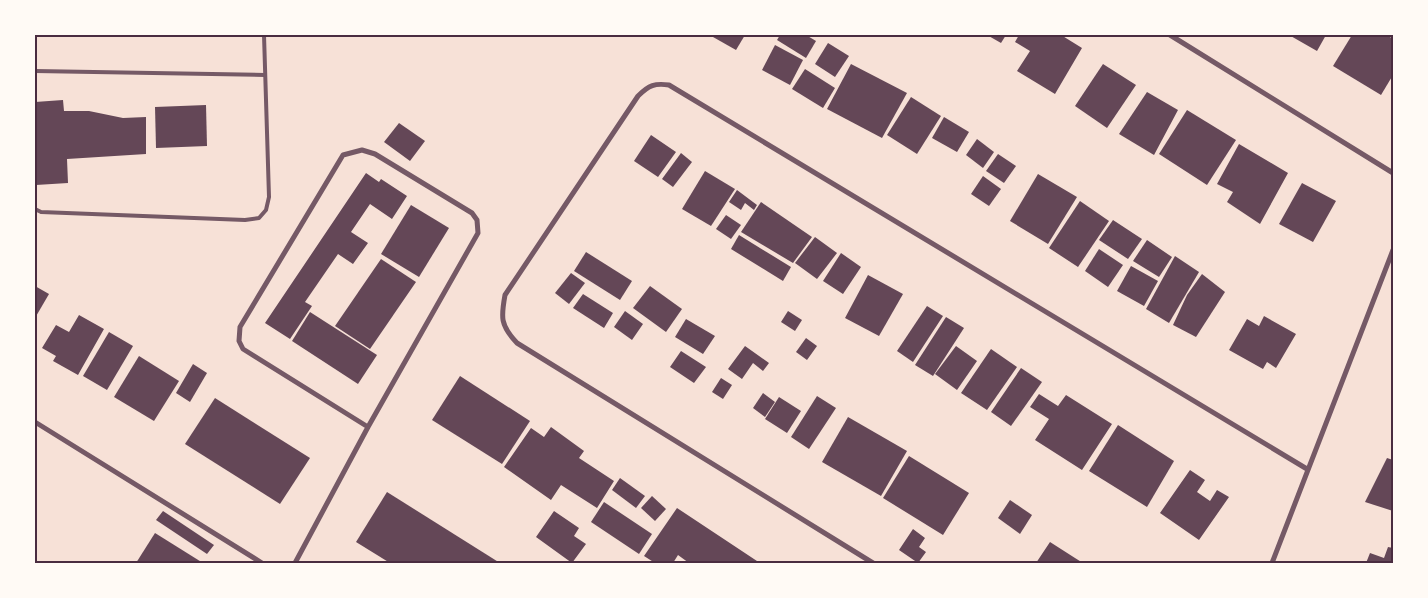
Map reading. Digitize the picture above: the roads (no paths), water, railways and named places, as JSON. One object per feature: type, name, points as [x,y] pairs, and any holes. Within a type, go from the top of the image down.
[{"type":"street","points":[[1170,35],[1393,174]]},
{"type":"street","points":[[873,563],[517,343],[505,330],[502,314],[505,295],[638,96],[646,88],[656,84],[670,85],[1307,469]]},
{"type":"street","points":[[296,563],[368,427],[478,234],[478,226],[472,213],[375,154],[362,150],[343,155],[240,328],[239,335],[243,349],[368,427]]},
{"type":"street","points":[[1272,563],[1393,250]]},
{"type":"street","points":[[35,422],[262,563]]},
{"type":"lane","points":[[35,210],[41,212],[245,220],[259,218],[266,210],[269,197],[264,35]]},
{"type":"lane","points":[[35,71],[265,75]]}]
